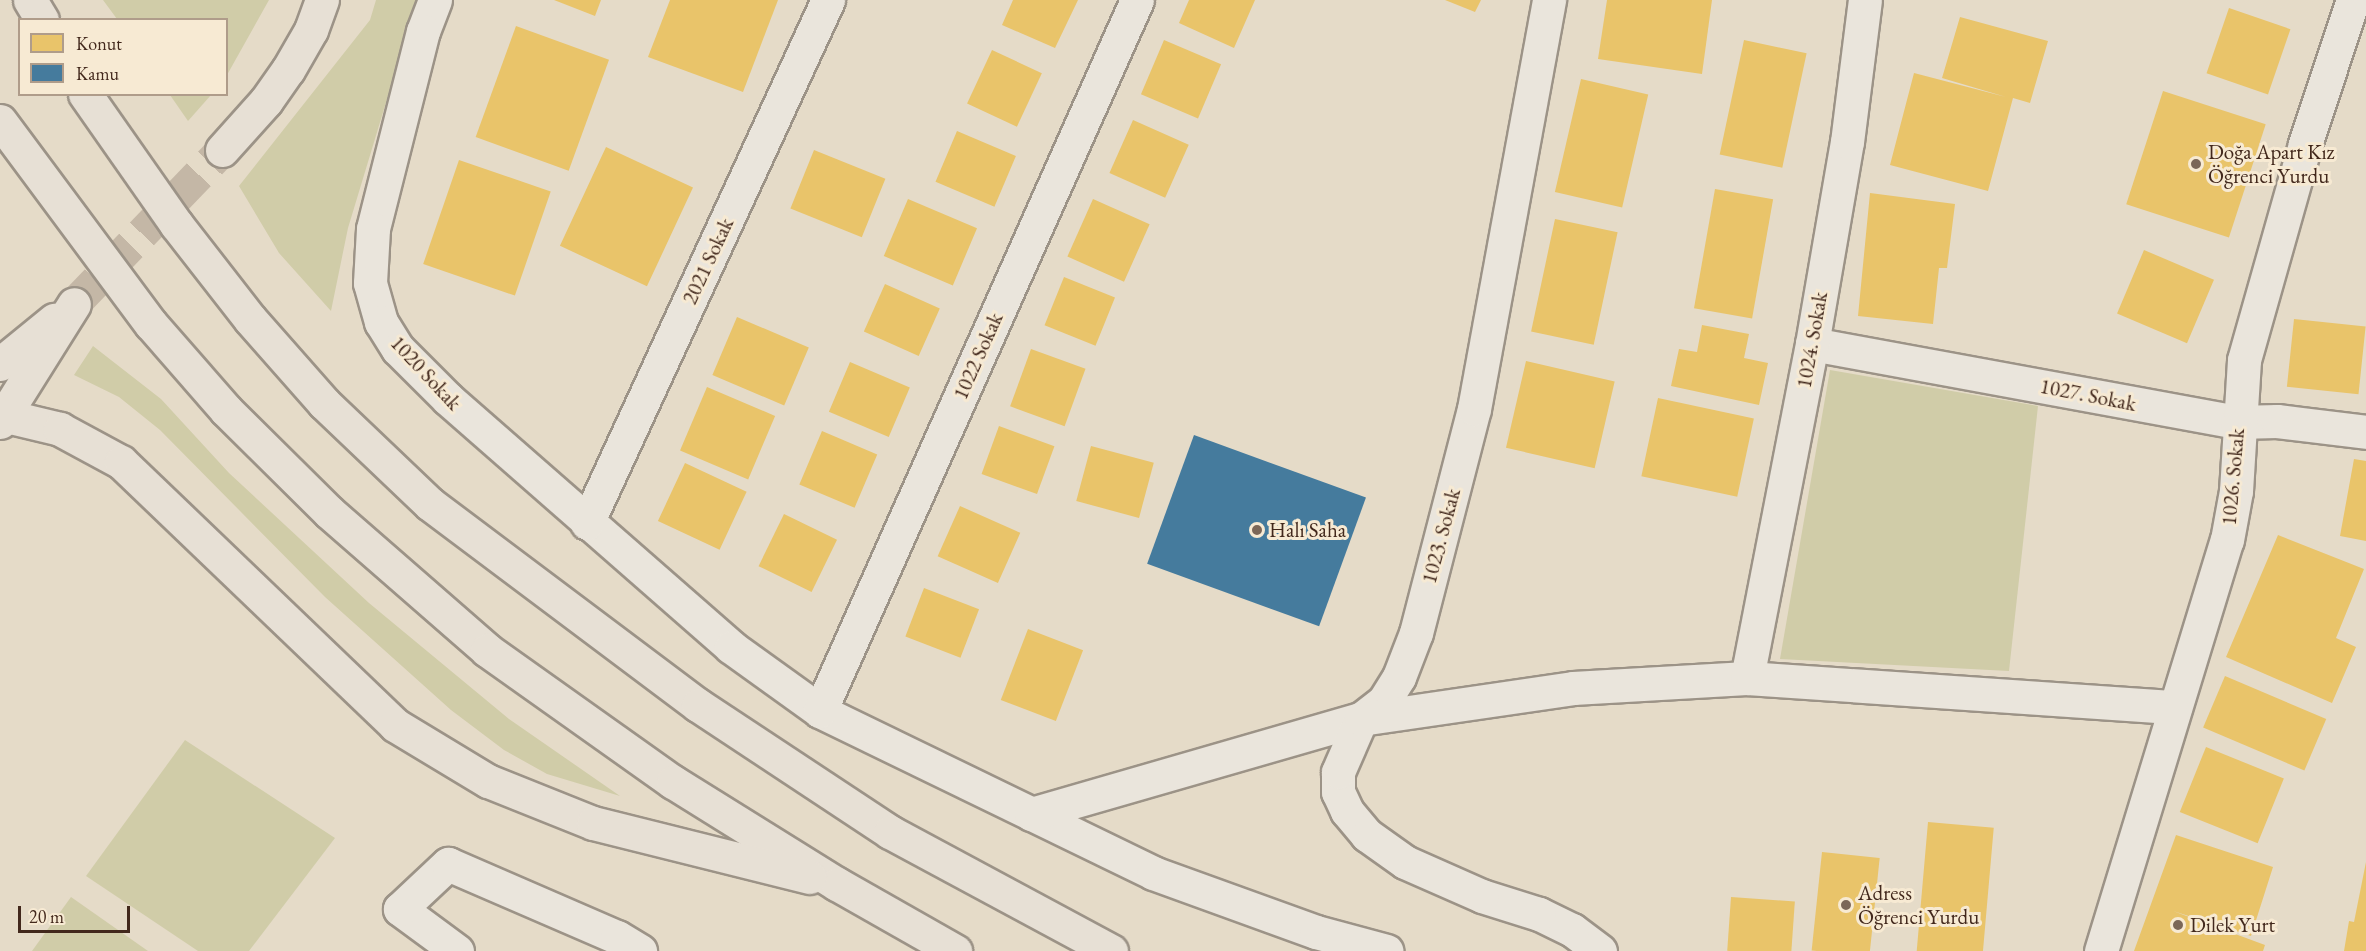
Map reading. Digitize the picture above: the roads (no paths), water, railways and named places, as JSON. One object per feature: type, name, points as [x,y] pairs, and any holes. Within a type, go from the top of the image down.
[{"type":"main road","points":[[30,0],[41,18]]},
{"type":"main road","points":[[222,150],[266,101],[288,70],[311,30],[322,0]]},
{"type":"main road","points":[[87,96],[176,224],[250,319],[324,403],[430,504],[698,705],[890,832],[1111,951]]},
{"type":"main road","points":[[0,121],[151,324],[226,411],[329,512],[487,650],[594,729],[837,884],[955,951]]},
{"type":"main road","points":[[0,364],[74,304],[2,415],[60,429],[122,462],[395,725],[488,781],[593,823],[837,884]]},
{"type":"street","name":"1020 Sokak","points":[[435,0],[423,31],[373,229],[370,283],[378,312],[398,349],[587,523],[731,647],[820,711],[1153,873],[1316,932],[1387,951]]},
{"type":"street","name":"2021 Sokak","points":[[587,523],[828,0]]},
{"type":"street","name":"1022 Sokak","points":[[820,711],[1137,0]]},
{"type":"street","name":"1023. Sokak","points":[[1031,814],[1361,718],[1384,701],[1399,677],[1416,633],[1474,409],[1549,0]]},
{"type":"street","name":"1024. Sokak","points":[[1747,678],[1812,344],[1847,142],[1865,0]]},
{"type":"street","name":"1026. Sokak","points":[[2101,951],[2175,707],[2206,620],[2227,540],[2236,491],[2237,422],[2244,360],[2269,265],[2353,0]]},
{"type":"street","name":"1027. Sokak","points":[[1812,344],[2237,422],[2277,422],[2366,432]]},
{"type":"street","points":[[1600,951],[1572,930],[1539,914],[1482,896],[1405,862],[1367,835],[1347,811],[1338,792],[1338,772],[1361,718],[1573,688],[1747,678],[2175,707]]},
{"type":"street","points":[[457,951],[400,909],[448,864],[621,946]]},
{"type":"tunnel","points":[[74,304],[222,150]]},
{"type":"place","name":"Doğa Apart Kız Öğrenci Yurdu","points":[[2196,164]]},
{"type":"place","name":"Halı Saha","points":[[1257,530]]},
{"type":"place","name":"Adress Öğrenci Yurdu","points":[[1846,905]]},
{"type":"place","name":"Dilek Yurt","points":[[2178,925]]}]
